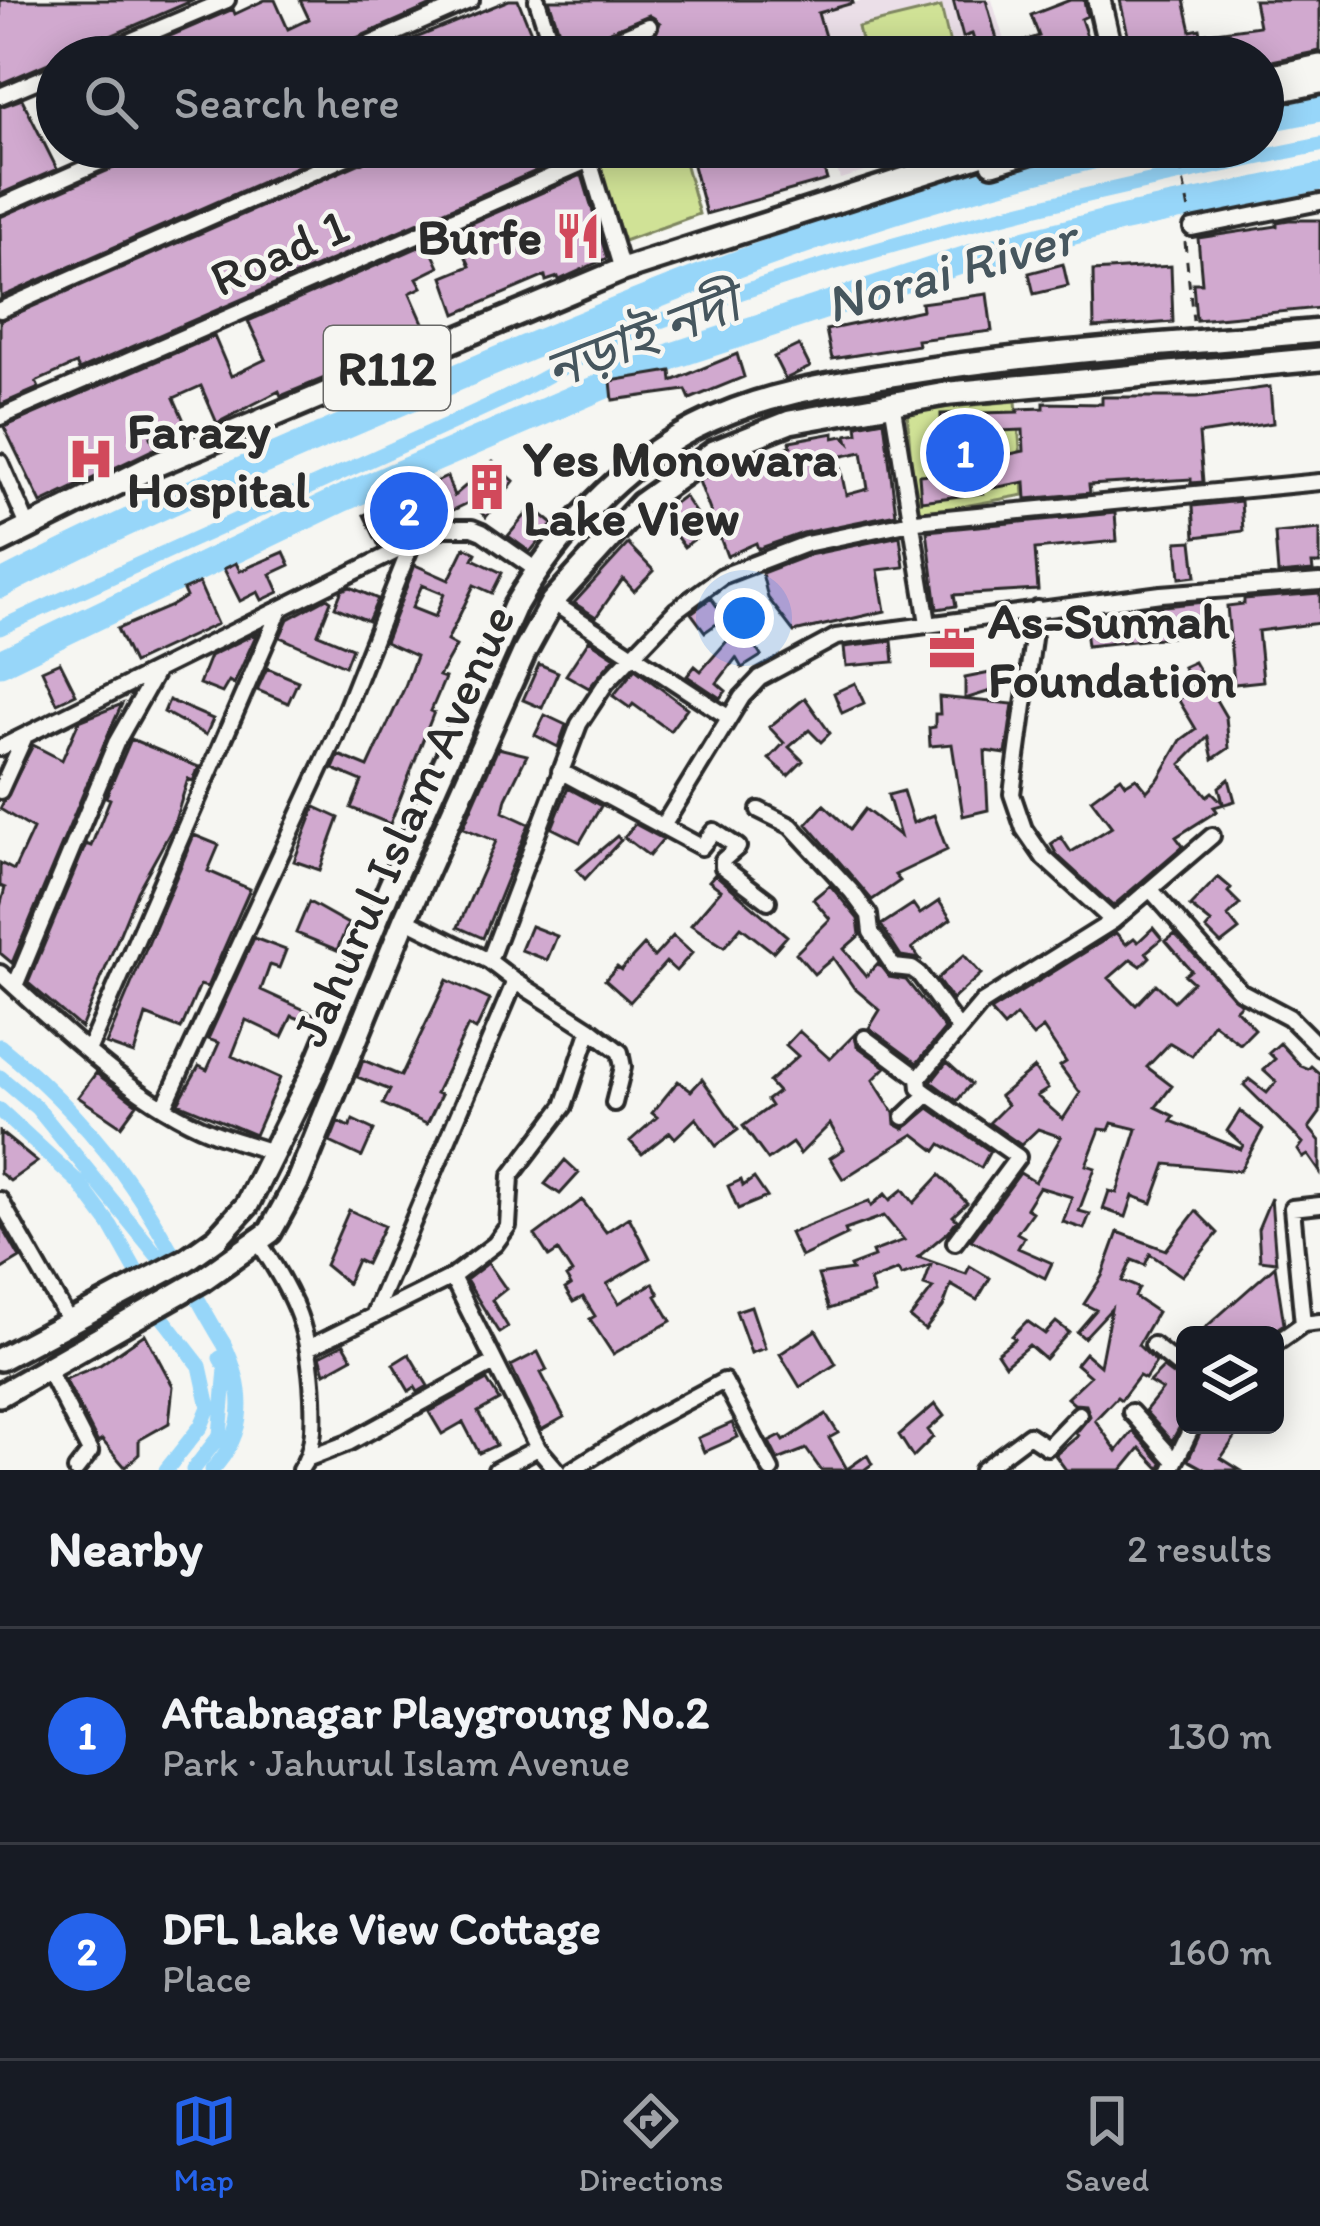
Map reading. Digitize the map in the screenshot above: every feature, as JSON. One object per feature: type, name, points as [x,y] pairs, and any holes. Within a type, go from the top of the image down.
[{"type":"street","points":[[136,36],[198,6],[226,0]]},
{"type":"street","points":[[388,36],[471,0]]},
{"type":"street","points":[[537,0],[548,36]]},
{"type":"street","points":[[1101,0],[1108,36]]},
{"type":"street","points":[[625,36],[650,26]]},
{"type":"street","points":[[1284,74],[1320,66]]},
{"type":"street","points":[[0,96],[36,81]]},
{"type":"street","points":[[1284,90],[1320,82]]},
{"type":"street","points":[[0,206],[86,168]]},
{"type":"street","points":[[0,310],[321,168]]},
{"type":"street","name":"Road 1","points":[[0,417],[554,168]]},
{"type":"street","points":[[591,168],[622,270]]},
{"type":"street","name":"R112","points":[[0,542],[153,466],[622,270],[938,168]]},
{"type":"street","name":"R112","points":[[783,217],[978,168]]},
{"type":"street","points":[[1192,228],[1320,202]]},
{"type":"street","name":"Jahurul Islam Avenue","points":[[0,1359],[186,1260],[218,1238],[241,1214],[275,1153],[515,607],[538,571],[595,506],[650,457],[694,428],[749,403],[828,384],[940,367],[1320,331]]},
{"type":"street","name":"Jahurul Islam Avenue","points":[[0,1395],[202,1280],[258,1241],[279,1219],[405,919],[524,653],[552,602],[614,530],[695,462],[790,422],[892,402],[1320,359]]},
{"type":"street","points":[[892,402],[928,622]]},
{"type":"street","points":[[0,462],[28,526]]},
{"type":"street","points":[[489,961],[579,724],[606,682],[676,610],[722,576],[806,544],[912,522],[1320,482]]},
{"type":"street","points":[[0,748],[443,528],[472,528],[538,571]]},
{"type":"street","points":[[164,1107],[334,739],[412,543]]},
{"type":"street","points":[[663,826],[728,717],[760,678],[836,637],[1161,594],[1320,582]]},
{"type":"street","points":[[552,602],[728,717]]},
{"type":"street","points":[[1037,609],[1012,794],[1024,829],[1044,858],[1113,921]]},
{"type":"street","points":[[88,1051],[280,610]]},
{"type":"street","points":[[15,986],[116,743],[157,671]]},
{"type":"street","points":[[0,791],[25,736]]},
{"type":"street","points":[[560,771],[701,847],[714,830],[737,845],[723,860],[723,867],[768,901]]},
{"type":"street","points":[[759,810],[791,826],[809,843],[869,915],[871,932],[894,968],[919,974],[959,1029]]},
{"type":"street","points":[[955,1242],[1018,1157],[920,1088],[919,1078],[982,1003],[1113,921],[1212,836]]},
{"type":"street","points":[[1151,890],[1240,991],[1289,1017],[1320,1048]]},
{"type":"street","points":[[405,919],[489,961],[620,1052],[623,1067],[614,1102]]},
{"type":"street","points":[[0,973],[88,1051],[164,1107],[209,1131],[275,1153]]},
{"type":"street","points":[[374,1316],[514,981]]},
{"type":"street","points":[[310,1347],[452,1276],[495,1244],[508,1226],[511,1175],[564,1106],[590,1029]]},
{"type":"street","points":[[865,1038],[919,1078]]},
{"type":"street","points":[[904,1118],[928,1094]]},
{"type":"street","points":[[1303,1324],[1292,1208],[1320,1205]]},
{"type":"street","points":[[3,1211],[69,1321]]},
{"type":"street","points":[[258,1241],[287,1288],[310,1347],[314,1417],[305,1464]]},
{"type":"street","points":[[452,1276],[492,1364],[538,1448],[557,1470]]},
{"type":"street","points":[[1284,1337],[1303,1324],[1320,1322]]},
{"type":"street","points":[[1153,1345],[1176,1364]]},
{"type":"street","points":[[305,1464],[492,1364]]},
{"type":"street","points":[[48,1370],[90,1452],[76,1470]]},
{"type":"street","points":[[572,1470],[724,1381],[772,1470]]},
{"type":"street","points":[[1131,1412],[1173,1465],[1188,1434]]},
{"type":"street","points":[[982,1470],[1028,1435],[1048,1447],[1079,1414]]},
{"type":"street","points":[[496,1470],[538,1448]]},
{"type":"path","points":[[1181,168],[1192,228],[1184,243],[1195,342]]},
{"type":"shaded area","points":[[864,0],[953,0],[963,36],[825,36],[818,13]]},
{"type":"shaded area","points":[[986,0],[992,0],[1003,36],[996,36]]},
{"type":"shaded area","points":[[837,168],[878,168],[840,179]]},
{"type":"green space","points":[[941,7],[948,36],[860,36],[858,27]]},
{"type":"green space","points":[[599,168],[687,168],[699,214],[624,241]]},
{"type":"green space","points":[[1016,401],[1024,495],[915,515],[907,411]]},
{"type":"building","points":[[0,0],[194,0],[111,36],[36,36],[36,68],[0,84]]},
{"type":"building","points":[[275,0],[288,29],[309,19],[300,0],[443,0],[361,36],[170,36],[233,9],[235,14]]},
{"type":"building","points":[[518,0],[533,36],[421,36]]},
{"type":"building","points":[[549,0],[853,3],[818,13],[825,36],[657,36],[660,23],[649,15],[599,36],[561,36]]},
{"type":"building","points":[[953,0],[986,0],[996,36],[963,36]]},
{"type":"building","points":[[1070,0],[1084,0],[1087,16],[1081,19],[1087,36],[1039,36],[1031,15]]},
{"type":"building","points":[[1120,0],[1184,0],[1191,31],[1200,29],[1201,34],[1259,26],[1254,0],[1320,0],[1320,51],[1284,58],[1284,36],[1128,36]]},
{"type":"building","points":[[22,99],[36,127],[36,168],[57,169],[0,194],[0,107]]},
{"type":"building","points":[[114,168],[293,168],[1,297],[0,217]]},
{"type":"building","points":[[349,168],[543,168],[79,370],[76,364],[0,405],[0,321]]},
{"type":"building","points":[[694,168],[824,168],[827,180],[706,214]]},
{"type":"building","points":[[582,175],[607,258],[559,280],[546,281],[545,276],[456,314],[443,277],[470,266],[454,231]]},
{"type":"building","points":[[1289,220],[1320,220],[1320,308],[1196,320],[1193,283],[1202,283],[1198,238]]},
{"type":"building","points":[[428,243],[439,267],[417,278],[422,287],[410,293],[424,325],[363,349],[333,366],[337,373],[281,396],[279,391],[217,423],[201,386],[174,398],[185,423],[151,437],[156,448],[41,503],[4,427],[214,336],[231,376],[266,359],[248,321]]},
{"type":"building","points":[[1063,264],[1068,286],[1034,294],[1029,273]]},
{"type":"building","points":[[1171,266],[1173,322],[1094,328],[1093,271]]},
{"type":"building","points":[[987,294],[992,331],[917,340],[918,345],[832,359],[826,330],[922,310],[921,303]]},
{"type":"building","points":[[799,345],[810,367],[785,379],[774,357]]},
{"type":"building","points":[[737,354],[744,377],[690,399],[686,390],[613,400],[611,381],[671,371],[672,381]]},
{"type":"building","points":[[1270,387],[1273,423],[1199,434],[1203,482],[1089,485],[1090,493],[1026,499],[1025,482],[921,501],[919,475],[942,473],[941,414],[1018,412],[1044,408],[1044,403],[1102,404],[1102,397],[1197,397]],"holes":[[[1023,430],[1024,451],[1001,456],[999,431]]]},
{"type":"building","points":[[884,420],[896,514],[803,533],[758,549],[756,543],[727,556],[699,481],[731,464],[791,446],[790,441],[834,433],[834,438],[843,436],[849,442],[847,435],[858,433],[857,425]],"holes":[[[862,452],[868,489],[846,495],[838,457]]]},
{"type":"building","points":[[493,462],[514,481],[486,517],[470,502],[379,546],[364,515],[447,477],[454,496]]},
{"type":"building","points":[[684,496],[707,530],[684,547],[660,514]]},
{"type":"building","points":[[1241,501],[1243,531],[1195,537],[1193,506]]},
{"type":"building","points":[[532,507],[553,524],[530,552],[508,536]]},
{"type":"building","points":[[1115,513],[1117,541],[1035,549],[1038,590],[954,595],[956,606],[937,609],[927,531]]},
{"type":"building","points":[[1320,529],[1320,564],[1312,564],[1313,571],[1278,574],[1275,533]]},
{"type":"building","points":[[900,536],[904,567],[878,570],[885,611],[794,632],[768,598],[762,573],[809,555]]},
{"type":"building","points":[[1192,541],[1196,576],[1180,578],[1177,542]]},
{"type":"building","points":[[628,544],[654,571],[634,591],[623,579],[596,617],[574,603]]},
{"type":"building","points":[[465,547],[476,553],[473,559],[502,573],[492,593],[474,585],[447,641],[456,646],[439,676],[445,678],[434,712],[390,824],[351,808],[362,781],[333,769],[339,755],[368,767],[404,689],[416,656],[385,642],[415,565],[449,580]],"holes":[[[422,585],[444,594],[435,617],[412,608]]]},
{"type":"building","points":[[284,552],[290,565],[271,574],[279,592],[262,600],[258,592],[240,601],[224,569],[236,563],[240,571]]},
{"type":"building","points":[[199,583],[217,624],[133,663],[117,629],[169,607],[186,597],[183,590]]},
{"type":"building","points":[[350,587],[378,599],[368,621],[335,607],[342,590]]},
{"type":"building","points":[[1320,593],[1320,623],[1258,631],[1263,681],[1234,684],[1227,606],[1244,604],[1244,599]]},
{"type":"building","points":[[327,598],[331,601],[318,634],[352,648],[345,666],[280,637],[288,619]]},
{"type":"building","points":[[711,598],[725,618],[705,632],[691,613]]},
{"type":"building","points":[[1204,602],[1207,633],[1087,646],[1085,629],[1134,625],[1133,609]]},
{"type":"building","points":[[741,625],[761,656],[742,668],[736,658],[717,683],[726,691],[720,698],[687,676],[695,666],[701,671]]},
{"type":"building","points":[[257,633],[234,684],[229,681],[222,693],[199,684],[210,656]]},
{"type":"building","points":[[589,640],[615,657],[589,688],[566,675]]},
{"type":"building","points":[[892,641],[894,662],[846,666],[844,647]]},
{"type":"building","points":[[60,662],[76,694],[57,703],[42,670]]},
{"type":"building","points":[[1194,662],[1226,717],[1229,748],[1213,759],[1208,737],[1181,764],[1207,796],[1212,792],[1223,803],[1219,787],[1229,779],[1235,801],[1214,807],[1217,811],[1176,837],[1183,846],[1113,906],[1051,844],[1061,837],[1071,852],[1112,827],[1091,799],[1121,777],[1126,784],[1136,778],[1147,791],[1159,778],[1181,740],[1196,729],[1178,699],[1195,689],[1183,667]]},
{"type":"building","points":[[539,664],[558,672],[542,708],[523,700]]},
{"type":"building","points":[[267,668],[298,681],[288,703],[257,690]]},
{"type":"building","points":[[635,669],[687,708],[670,731],[633,704],[630,708],[613,696]]},
{"type":"building","points":[[1000,671],[1007,686],[965,699],[965,678]]},
{"type":"building","points":[[855,683],[864,703],[842,713],[834,693]]},
{"type":"building","points":[[939,697],[1013,704],[1006,754],[985,751],[988,810],[963,816],[952,744],[930,746],[929,728],[935,727],[935,714],[940,714]]},
{"type":"building","points":[[805,698],[830,733],[821,742],[809,730],[789,747],[803,761],[788,776],[769,759],[784,743],[769,727]]},
{"type":"building","points":[[169,700],[213,719],[206,735],[164,712]]},
{"type":"building","points":[[122,704],[12,963],[0,953],[5,888],[0,886],[0,863],[14,870],[33,829],[0,809],[33,745],[62,760],[79,721]]},
{"type":"building","points":[[545,715],[566,725],[558,747],[535,735]]},
{"type":"building","points":[[131,739],[199,767],[193,781],[188,779],[173,827],[137,892],[81,1028],[28,983],[86,844],[91,846]]},
{"type":"building","points":[[498,748],[527,755],[503,812],[529,824],[483,938],[458,927],[496,841],[463,828]]},
{"type":"building","points":[[568,788],[601,806],[580,842],[552,828]]},
{"type":"building","points":[[903,791],[913,823],[934,815],[947,850],[895,875],[900,881],[872,900],[807,824],[824,805],[850,829],[865,809],[900,836],[888,795]]},
{"type":"building","points":[[315,807],[339,818],[320,870],[294,861]]},
{"type":"building","points":[[635,824],[663,839],[649,856],[624,837]]},
{"type":"building","points":[[194,835],[219,845],[208,871],[250,889],[207,987],[200,985],[181,1029],[146,1015],[134,1054],[106,1044]]},
{"type":"building","points":[[617,836],[621,840],[585,879],[577,870]]},
{"type":"building","points":[[715,874],[787,936],[773,952],[741,927],[724,947],[691,925],[721,890],[709,881]]},
{"type":"building","points":[[1218,877],[1240,904],[1228,916],[1239,930],[1221,944],[1206,929],[1211,923],[1190,906]]},
{"type":"building","points":[[830,885],[858,919],[860,935],[844,949],[866,976],[878,963],[889,977],[906,980],[945,1029],[917,1063],[869,1028],[880,1010],[854,988],[833,958],[814,974],[796,953],[830,919],[813,899]]},
{"type":"building","points":[[939,901],[951,919],[912,948],[920,959],[901,956],[881,925],[913,904],[920,914]]},
{"type":"building","points":[[309,902],[348,924],[337,950],[296,933]]},
{"type":"building","points":[[531,926],[557,936],[547,960],[521,950]]},
{"type":"building","points":[[1153,928],[1162,939],[1146,952],[1150,957],[1141,966],[1131,959],[1109,978],[1136,1005],[1156,984],[1174,1001],[1193,982],[1185,975],[1191,970],[1166,941],[1175,934],[1241,1004],[1236,1009],[1255,1029],[1240,1044],[1213,1023],[1192,1056],[1170,1043],[1147,1067],[1172,1086],[1156,1107],[1174,1116],[1171,1121],[1241,1149],[1243,1145],[1227,1131],[1240,1111],[1263,1129],[1240,1171],[1166,1164],[1152,1203],[1133,1196],[1126,1217],[1103,1209],[1109,1191],[1117,1193],[1137,1129],[1112,1123],[1109,1130],[1100,1129],[1086,1165],[1095,1168],[1079,1211],[1090,1214],[1084,1229],[1063,1222],[1072,1197],[1039,1187],[1026,1208],[1032,1212],[1017,1233],[1024,1237],[1018,1248],[1052,1263],[1045,1278],[971,1240],[1020,1173],[1035,1182],[1061,1137],[1038,1129],[1021,1145],[989,1123],[1007,1105],[1000,1096],[1034,1068],[1048,1089],[1037,1096],[1063,1119],[1080,1093],[1060,1066],[1066,1062],[1043,1028],[1033,1036],[1016,1016],[1004,1027],[990,1011],[1116,933],[1126,944],[1134,938],[1138,942]]},
{"type":"building","points":[[673,936],[692,953],[676,971],[666,962],[630,1002],[605,980],[644,945],[654,957]]},
{"type":"building","points":[[254,938],[286,950],[279,968],[270,965],[261,990],[320,1017],[316,1025],[292,1016],[282,1037],[246,1020],[232,1056],[280,1078],[255,1135],[178,1103],[199,1066],[207,1070],[219,1043],[208,1039]]},
{"type":"building","points":[[964,955],[981,974],[952,1000],[937,979]]},
{"type":"building","points":[[447,980],[490,1000],[476,1030],[468,1026],[436,1093],[441,1095],[427,1124],[383,1104],[390,1090],[357,1077],[363,1060],[401,1076]]},
{"type":"building","points":[[799,1031],[830,1059],[855,1034],[857,1046],[886,1067],[873,1080],[894,1113],[895,1124],[904,1129],[929,1108],[990,1151],[981,1168],[941,1144],[936,1151],[914,1134],[843,1179],[830,1158],[844,1149],[830,1124],[800,1154],[792,1143],[768,1160],[743,1126],[771,1106],[767,1100],[778,1092],[769,1082],[798,1056],[786,1045]]},
{"type":"building","points":[[1280,1043],[1301,1066],[1311,1066],[1320,1074],[1320,1113],[1309,1128],[1320,1141],[1320,1172],[1298,1150],[1303,1143],[1244,1085],[1249,1079],[1267,1093],[1276,1082],[1263,1070],[1275,1059],[1269,1053]]},
{"type":"building","points":[[947,1062],[971,1084],[957,1101],[931,1082]]},
{"type":"building","points":[[96,1073],[137,1104],[121,1126],[78,1097]]},
{"type":"building","points":[[702,1079],[738,1130],[716,1146],[696,1118],[675,1138],[670,1132],[642,1154],[630,1141],[657,1117],[652,1113],[678,1081],[691,1091]]},
{"type":"building","points":[[353,1120],[374,1130],[362,1157],[330,1142],[338,1122],[350,1127]]},
{"type":"building","points":[[0,1132],[37,1162],[10,1181],[0,1173]]},
{"type":"building","points":[[565,1160],[579,1173],[560,1194],[545,1184]]},
{"type":"building","points":[[940,1175],[967,1203],[953,1216],[957,1220],[949,1231],[918,1257],[966,1274],[970,1266],[990,1278],[977,1300],[951,1285],[943,1307],[925,1330],[910,1318],[933,1288],[924,1285],[931,1265],[870,1281],[874,1294],[829,1309],[818,1275],[852,1270],[850,1266],[874,1257],[872,1252],[904,1240],[884,1216],[845,1230],[847,1235],[801,1257],[790,1233],[869,1201],[871,1206],[885,1194],[890,1200],[903,1189],[914,1203]]},
{"type":"building","points":[[754,1178],[767,1197],[738,1209],[728,1186],[741,1180],[743,1186]]},
{"type":"building","points":[[1271,1198],[1276,1262],[1260,1260],[1258,1229]]},
{"type":"building","points":[[582,1200],[606,1232],[629,1217],[650,1258],[607,1284],[619,1303],[653,1283],[671,1321],[613,1354],[590,1319],[595,1316],[583,1297],[573,1302],[565,1289],[571,1285],[566,1277],[572,1273],[558,1251],[549,1257],[535,1235]]},
{"type":"building","points":[[349,1210],[384,1226],[366,1264],[357,1260],[347,1283],[325,1265]]},
{"type":"building","points":[[1196,1211],[1218,1233],[1182,1276],[1150,1254],[1145,1265],[1132,1260],[1122,1281],[1139,1288],[1135,1297],[1157,1312],[1138,1345],[1156,1362],[1145,1379],[1139,1376],[1121,1400],[1117,1397],[1095,1420],[1117,1451],[1133,1431],[1162,1463],[1160,1469],[1140,1448],[1122,1470],[1066,1470],[1055,1455],[1078,1436],[1090,1416],[1086,1405],[1067,1398],[1090,1376],[1076,1364],[1085,1353],[1100,1366],[1111,1309],[1084,1338],[1077,1332],[1096,1310],[1084,1304],[1102,1276],[1118,1232],[1166,1250]]},
{"type":"building","points":[[0,1223],[20,1258],[0,1270]]},
{"type":"building","points":[[488,1263],[506,1289],[492,1300],[508,1327],[499,1333],[466,1280]]},
{"type":"building","points":[[1275,1266],[1284,1324],[1207,1326]]},
{"type":"building","points":[[751,1306],[765,1348],[751,1353],[736,1311]]},
{"type":"building","points":[[1027,1321],[1045,1334],[1056,1322],[1069,1332],[1045,1359],[1029,1345],[1005,1365],[997,1353]]},
{"type":"building","points":[[816,1330],[836,1364],[800,1387],[780,1354]]},
{"type":"building","points":[[145,1334],[173,1386],[169,1423],[139,1440],[139,1454],[125,1467],[102,1440],[98,1443],[65,1379],[100,1365]]},
{"type":"building","points":[[344,1344],[352,1358],[325,1373],[320,1356]]},
{"type":"building","points":[[538,1352],[547,1370],[541,1373],[564,1417],[541,1430],[511,1366]]},
{"type":"building","points":[[409,1354],[428,1386],[418,1392],[415,1387],[409,1391],[393,1364]]},
{"type":"building","points":[[1163,1368],[1176,1377],[1172,1441],[1145,1411],[1162,1390],[1149,1382]]},
{"type":"building","points":[[487,1380],[499,1400],[478,1412],[496,1445],[479,1453],[463,1422],[442,1434],[429,1412]]},
{"type":"building","points":[[935,1404],[944,1416],[928,1430],[933,1437],[913,1457],[899,1435]]},
{"type":"building","points":[[826,1414],[838,1433],[829,1438],[847,1469],[867,1455],[872,1464],[864,1470],[821,1470],[806,1449],[778,1460],[769,1442],[781,1436],[784,1441]]},
{"type":"building","points":[[732,1423],[738,1437],[704,1452],[698,1438]]},
{"type":"building","points":[[1200,1434],[1236,1436],[1221,1458],[1240,1470],[1206,1470],[1188,1460]]},
{"type":"waterway","name":"Norai River","points":[[1284,115],[1320,108]]},
{"type":"waterway","name":"নড়াই নদী","points":[[1284,153],[1320,145]]},
{"type":"waterway","name":"Norai River","points":[[0,585],[246,469],[667,291],[849,225],[1044,168]]},
{"type":"waterway","name":"নড়াই নদী","points":[[0,628],[497,402],[652,324],[899,244],[1212,168]]},
{"type":"waterway","name":"Norai River","points":[[0,663],[341,499],[675,355],[976,256],[1125,218],[1320,177]]},
{"type":"waterway","points":[[0,1046],[105,1150],[158,1228],[224,1344],[236,1378],[240,1410],[232,1441],[212,1470]]},
{"type":"waterway","points":[[0,1077],[37,1108],[169,1270]]},
{"type":"waterway","points":[[0,1110],[79,1183],[111,1226],[162,1317],[200,1366],[209,1407],[201,1426],[166,1470]]},
{"type":"waterway","points":[[193,1470],[220,1435],[226,1369],[220,1358]]},
{"type":"place","name":"Burfe","points":[[578,236]]},
{"type":"place","name":"Aftabnagar Playgroung No.2","points":[[965,453]]},
{"type":"place","name":"Farazy Hospital","points":[[91,459]]},
{"type":"place","name":"Yes Monowara Lake View","points":[[487,487]]},
{"type":"place","name":"DFL Lake View Cottage","points":[[409,511]]},
{"type":"place","name":"As-Sunnah Foundation","points":[[952,649]]}]
